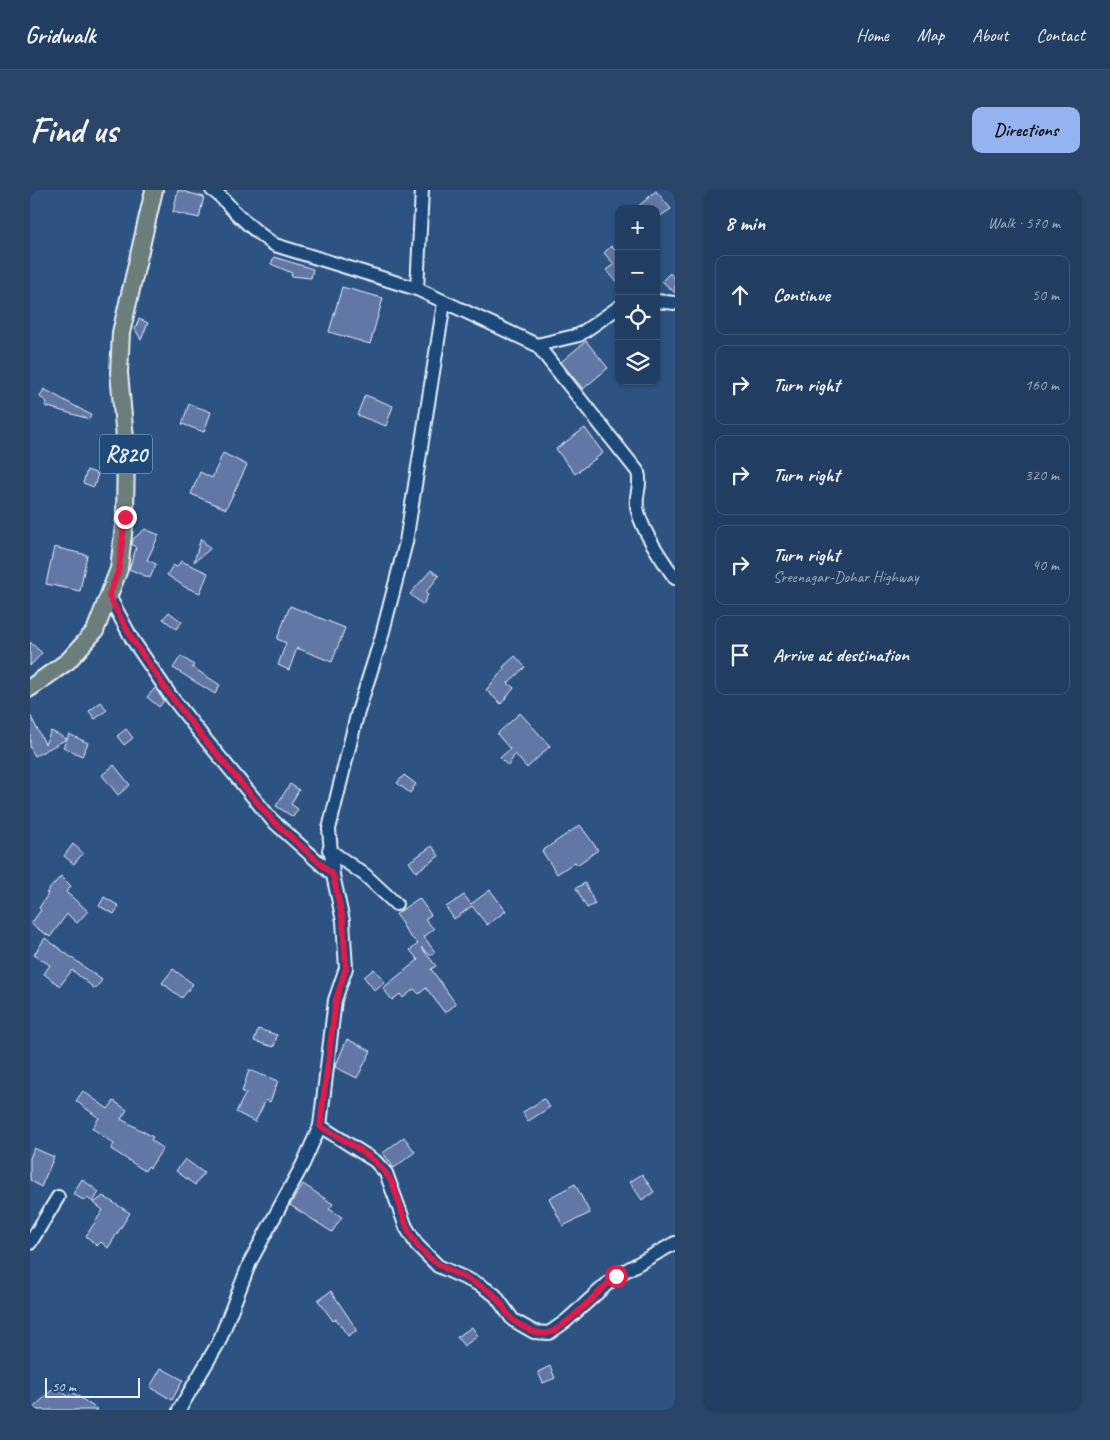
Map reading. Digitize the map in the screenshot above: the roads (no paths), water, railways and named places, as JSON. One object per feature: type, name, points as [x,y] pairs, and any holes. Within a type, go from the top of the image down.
[{"type":"main road","name":"R820","points":[[30,688],[68,661],[95,631],[119,569],[125,517],[126,449],[119,373],[121,333],[154,190]]},
{"type":"street","points":[[212,190],[223,197],[258,234],[275,245],[417,289],[537,345],[638,472],[641,484],[636,502],[638,516],[675,578]]},
{"type":"street","points":[[417,289],[422,190]]},
{"type":"street","points":[[660,302],[675,303]]},
{"type":"street","points":[[179,1410],[219,1342],[250,1262],[303,1164],[320,1126],[336,1000],[346,968],[343,921],[333,875],[329,829],[347,753],[381,639],[406,542],[444,303]]},
{"type":"street","points":[[537,345],[579,334],[615,310]]},
{"type":"street","points":[[109,596],[132,639],[170,695],[200,734],[272,820],[333,875]]},
{"type":"street","points":[[330,850],[365,875],[396,904]]},
{"type":"street","points":[[320,1126],[375,1161],[386,1173],[406,1227],[417,1245],[438,1266],[480,1285],[495,1295],[512,1320],[534,1332],[549,1333],[566,1321],[616,1276],[675,1243]]},
{"type":"street","points":[[30,1243],[58,1197]]}]
